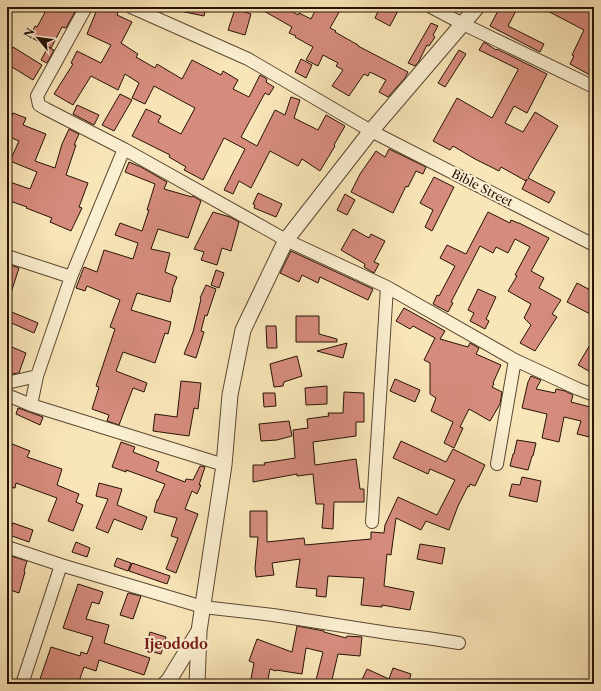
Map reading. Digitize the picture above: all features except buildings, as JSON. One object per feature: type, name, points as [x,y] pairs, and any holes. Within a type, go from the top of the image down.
[{"type":"street","points":[[86,7],[37,96],[39,105],[124,149],[286,240],[387,287],[515,360],[594,395]]},
{"type":"street","name":"Bible Street","points":[[130,7],[248,59],[371,131],[594,245]]},
{"type":"street","points":[[431,7],[594,87]]},
{"type":"street","points":[[198,684],[199,631],[224,465],[230,395],[243,330],[286,240],[371,131],[477,7]]},
{"type":"street","points":[[31,405],[37,376],[71,277],[124,149]]},
{"type":"street","points":[[7,256],[71,277]]},
{"type":"street","points":[[372,522],[387,287]]},
{"type":"street","points":[[497,464],[515,360]]},
{"type":"street","points":[[7,384],[37,376]]},
{"type":"street","points":[[7,395],[31,405],[224,465]]},
{"type":"street","points":[[7,547],[61,565],[203,606],[273,615],[459,644]]},
{"type":"street","points":[[22,684],[61,565]]},
{"type":"street","points":[[165,684],[169,680],[199,631]]},
{"type":"district","name":"Ijeododo","points":[[176,644]]}]
